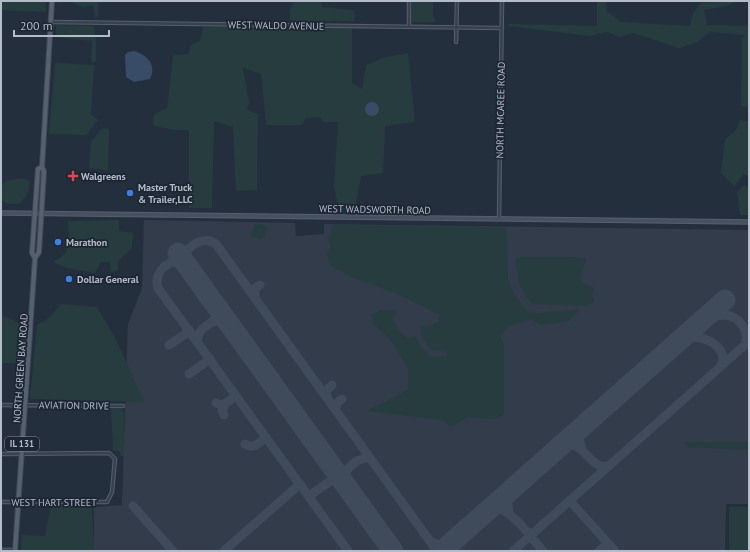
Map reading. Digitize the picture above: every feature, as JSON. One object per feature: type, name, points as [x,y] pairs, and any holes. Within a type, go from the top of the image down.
[{"type":"main road","name":"NORTH GREEN BAY ROAD","points":[[15,551],[35,258],[39,252],[44,170],[42,167],[52,1]]},
{"type":"main road","name":"NORTH GREEN BAY ROAD","points":[[35,258],[32,253],[38,169],[42,167]]},
{"type":"main road","name":"WEST WADSWORTH ROAD","points":[[1,213],[749,222]]},
{"type":"street","points":[[408,27],[409,1]]},
{"type":"street","points":[[456,42],[457,1]]},
{"type":"street","name":"NORTH MCAREE ROAD","points":[[499,219],[502,1]]},
{"type":"street","name":"WEST WALDO AVENUE","points":[[51,22],[502,28]]},
{"type":"street","name":"AVIATION DRIVE","points":[[1,405],[123,406]]},
{"type":"street","name":"WEST HART STREET","points":[[1,502],[107,502],[112,492],[115,459],[109,453],[22,454]]},
{"type":"street","points":[[1,454],[22,454]]},
{"type":"street","points":[[1,550],[15,551]]},
{"type":"shaded area","points":[[144,220],[295,223],[296,236],[324,234],[324,224],[749,230],[749,504],[726,504],[725,551],[94,551],[94,507],[122,505],[128,324],[142,288]]},
{"type":"green space","points":[[1,1],[46,1],[46,12],[1,10]]},
{"type":"green space","points":[[58,1],[69,1],[58,3]]},
{"type":"green space","points":[[69,1],[98,1],[98,17],[95,17],[93,5],[83,7]]},
{"type":"green space","points":[[299,1],[320,1],[322,7],[354,10],[355,21],[290,21],[290,10],[293,3]]},
{"type":"green space","points":[[412,1],[433,1],[433,15],[436,22],[412,22]]},
{"type":"green space","points":[[597,1],[606,1],[607,11],[621,22],[690,26],[693,13],[701,3],[737,1],[727,6],[704,10],[707,25],[749,26],[749,107],[741,106],[742,39],[745,35],[709,32],[698,42],[679,48],[633,33],[620,37],[606,32],[590,36],[509,26],[508,24],[597,26]]},
{"type":"green space","points":[[56,25],[94,26],[96,39],[96,62],[91,62],[92,41],[56,37]]},
{"type":"green space","points":[[352,26],[352,83],[362,89],[366,65],[385,57],[408,53],[415,122],[385,126],[383,173],[361,176],[355,209],[338,207],[334,185],[338,122],[324,122],[319,117],[306,118],[302,125],[266,125],[261,74],[243,68],[249,102],[247,110],[258,114],[257,190],[236,191],[233,127],[214,121],[212,208],[189,208],[189,130],[177,130],[153,126],[154,114],[167,108],[173,55],[188,54],[191,45],[200,41],[203,27]]},
{"type":"green space","points":[[55,63],[94,65],[91,114],[98,120],[86,135],[49,134]]},
{"type":"green space","points":[[740,120],[749,122],[749,177],[744,174],[734,186],[721,173],[725,139],[737,129]]},
{"type":"green space","points":[[102,128],[109,129],[108,171],[89,168],[91,142]]},
{"type":"green space","points":[[23,178],[30,181],[28,193],[20,204],[8,204],[1,200],[1,187],[5,181]]},
{"type":"green space","points":[[744,185],[749,188],[749,215],[740,215],[737,192]]},
{"type":"green space","points":[[119,220],[119,231],[133,233],[132,248],[118,261],[118,270],[111,272],[110,262],[101,262],[95,273],[67,268],[53,262],[60,258],[67,250],[69,240],[68,221]]},
{"type":"green space","points":[[262,224],[268,228],[262,239],[250,236],[255,225]]},
{"type":"green space","points":[[333,225],[506,228],[508,279],[515,295],[527,311],[537,313],[580,309],[569,321],[540,325],[532,319],[508,326],[500,336],[504,345],[504,414],[496,419],[468,417],[451,427],[443,420],[367,411],[408,390],[408,368],[390,339],[374,324],[371,315],[381,310],[396,311],[393,319],[398,330],[407,338],[415,336],[421,348],[428,353],[429,357],[446,356],[446,351],[431,350],[422,337],[420,327],[438,323],[440,315],[393,292],[356,279],[331,266],[327,254],[331,246],[328,240]]},
{"type":"green space","points":[[520,257],[573,257],[586,259],[580,279],[583,284],[594,288],[592,294],[594,302],[583,306],[533,304],[524,294],[520,284],[515,260]]},
{"type":"green space","points":[[61,304],[97,307],[117,341],[144,402],[30,399],[37,325],[49,318]]},
{"type":"green space","points":[[1,315],[24,325],[22,363],[1,363]]},
{"type":"green space","points":[[111,409],[121,409],[124,413],[124,456],[121,456],[120,452],[113,450]]},
{"type":"green space","points":[[684,442],[749,442],[749,450],[687,447]]},
{"type":"green space","points":[[51,504],[92,505],[94,551],[21,551],[22,535],[45,536]]},
{"type":"green space","points":[[729,507],[749,507],[749,551],[729,551]]},
{"type":"water","points":[[134,51],[143,55],[150,61],[152,74],[150,79],[134,82],[126,77],[125,55],[128,52]]},
{"type":"water","points":[[372,102],[377,104],[379,109],[377,114],[372,116],[367,114],[365,109],[367,104]]},
{"type":"taxiway","points":[[186,265],[184,260],[185,253],[192,246],[203,241],[216,244],[437,551]]},
{"type":"taxiway","points":[[186,265],[176,261],[171,262],[164,267],[157,279],[158,288],[348,551]]},
{"type":"taxiway","points":[[255,298],[255,288],[260,285]]},
{"type":"taxiway","points":[[198,343],[201,330],[222,315]]},
{"type":"taxiway","points":[[513,551],[745,345],[745,330],[735,318],[725,315],[706,318]]},
{"type":"taxiway","points":[[213,322],[219,320],[228,322]]},
{"type":"taxiway","points":[[169,345],[190,331]]},
{"type":"taxiway","points":[[675,345],[684,340],[695,337],[709,341],[715,344],[722,354],[720,367]]},
{"type":"taxiway","points":[[189,374],[210,359]]},
{"type":"taxiway","points":[[327,397],[326,391],[332,385]]},
{"type":"taxiway","points":[[216,403],[223,405],[236,396]]},
{"type":"taxiway","points":[[336,410],[336,404],[342,399]]},
{"type":"taxiway","points":[[224,415],[222,410],[225,404]]},
{"type":"taxiway","points":[[582,449],[579,439],[584,425]]},
{"type":"taxiway","points":[[245,444],[248,446],[253,446],[266,437]]},
{"type":"taxiway","points":[[556,450],[566,445],[573,445],[580,449],[597,464],[603,466],[611,464]]},
{"type":"taxiway","points":[[345,485],[344,479],[352,464],[362,459],[367,458],[372,460]]},
{"type":"taxiway","points":[[332,467],[339,471],[346,470]]},
{"type":"taxiway","points":[[309,496],[338,476]]},
{"type":"taxiway","points":[[224,551],[300,484]]},
{"type":"taxiway","points":[[509,513],[507,498],[514,488]]},
{"type":"taxiway","points":[[570,501],[615,551]]},
{"type":"taxiway","points":[[133,506],[173,551]]},
{"type":"taxiway","points":[[479,519],[484,514],[494,509],[500,509],[514,518],[543,551]]},
{"type":"taxiway","points":[[430,541],[439,545],[452,542]]},
{"type":"taxiway","points":[[599,551],[608,543]]},
{"type":"runway","points":[[178,253],[393,551]]},
{"type":"runway","points":[[442,551],[725,300]]},
{"type":"place","name":"Walgreens","points":[[73,176]]},
{"type":"place","name":"Master Truck & Trailer,LLC","points":[[130,193]]},
{"type":"place","name":"Marathon","points":[[58,242]]},
{"type":"place","name":"Dollar General","points":[[69,279]]}]
